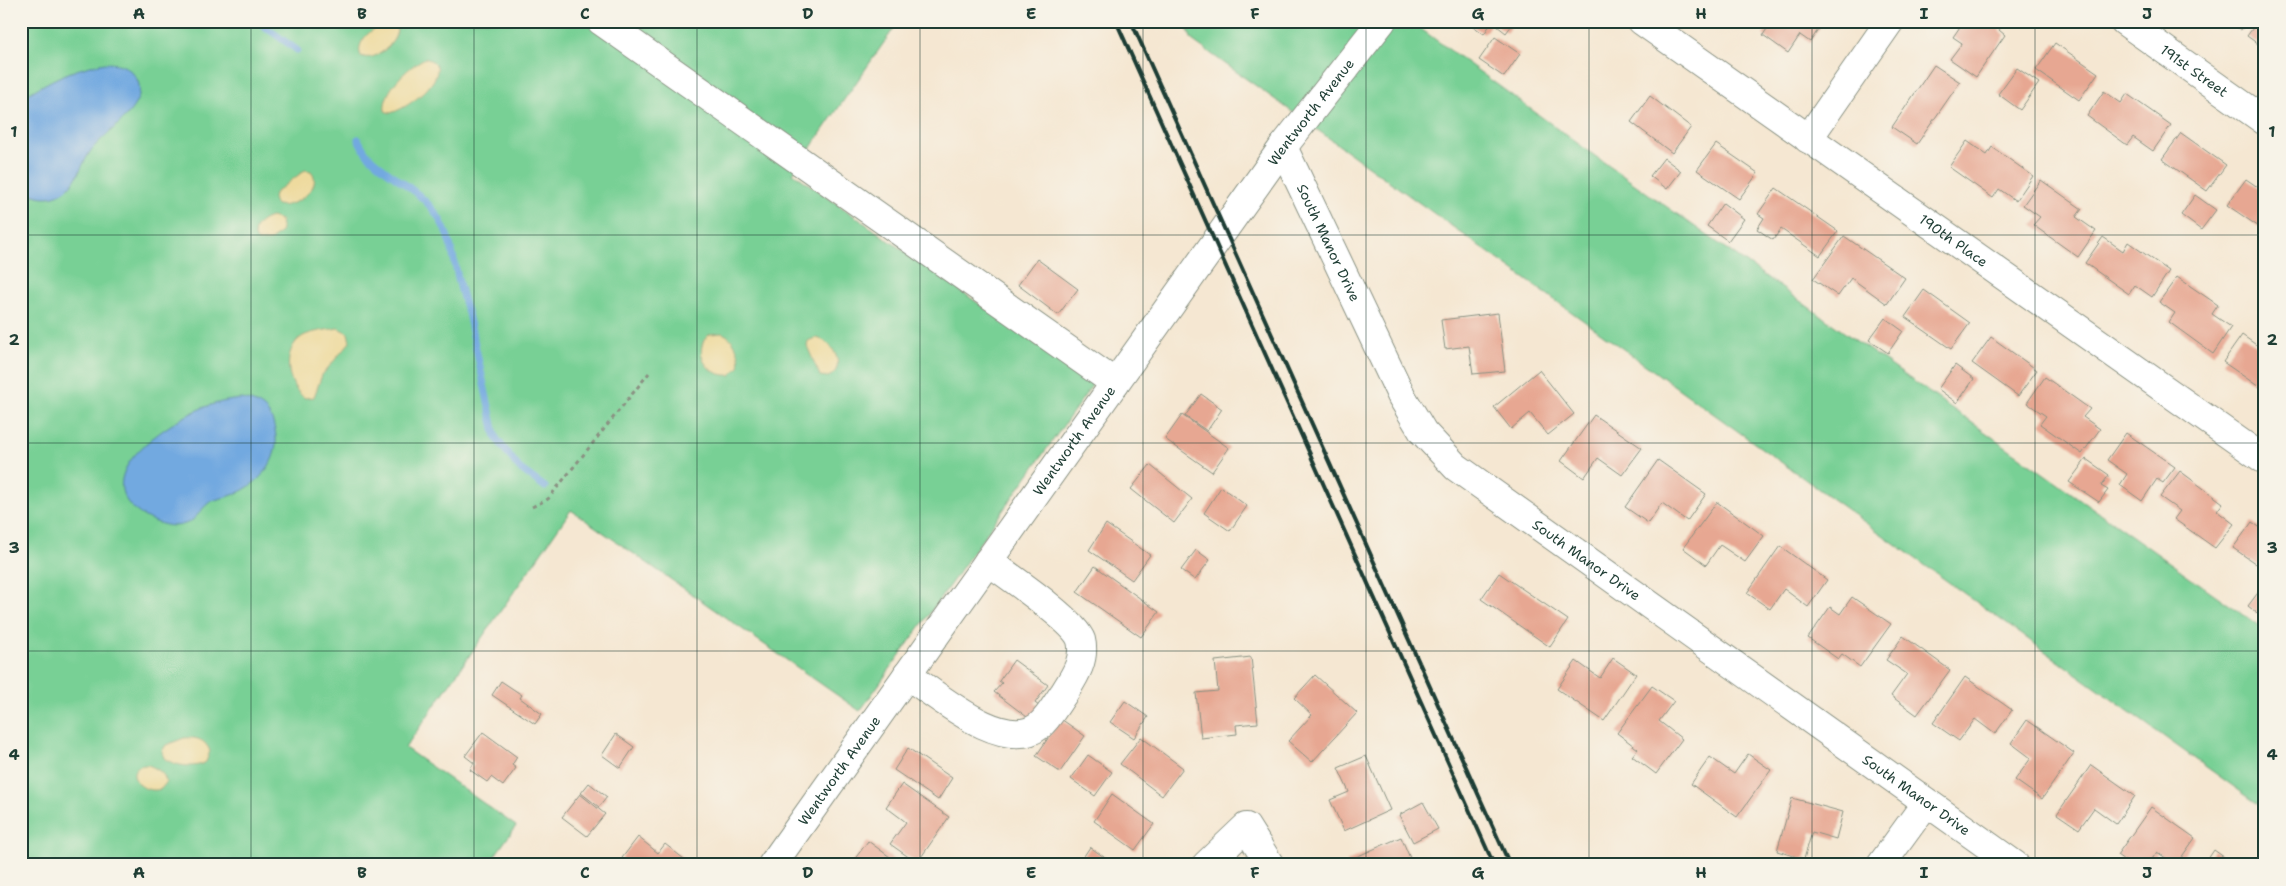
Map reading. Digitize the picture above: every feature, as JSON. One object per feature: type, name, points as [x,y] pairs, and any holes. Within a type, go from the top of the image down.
[{"type":"street","points":[[601,21],[1115,383]]},
{"type":"street","name":"Wentworth Avenue","points":[[772,865],[1283,147],[1382,21]]},
{"type":"street","name":"190th Place","points":[[1642,21],[2265,460]]},
{"type":"street","points":[[1808,139],[1890,21]]},
{"type":"street","name":"191st Street","points":[[2124,21],[2265,121]]},
{"type":"street","name":"South Manor Drive","points":[[1283,147],[1402,397],[1423,432],[1456,467],[2015,865]]},
{"type":"street","points":[[907,675],[964,714],[992,729],[1011,734],[1027,732],[1038,727],[1050,713],[1078,670],[1081,654],[1080,639],[1063,619],[988,561]]},
{"type":"street","points":[[1881,865],[1926,803]]},
{"type":"street","points":[[1206,865],[1246,827],[1270,865]]},
{"type":"path","points":[[532,507],[548,499],[648,373]]},
{"type":"green space","points":[[21,21],[899,21],[793,173],[1093,384],[860,711],[571,510],[405,748],[516,826],[488,865],[21,865]]},
{"type":"green space","points":[[1184,21],[1410,21],[1595,156],[2265,630],[2265,809],[1192,40]]},
{"type":"sand","points":[[387,23],[397,29],[389,46],[373,57],[361,56],[360,45],[366,35],[376,27]]},
{"type":"sand","points":[[425,58],[437,66],[437,73],[428,88],[413,102],[404,107],[390,113],[385,111],[385,103],[398,80],[411,67]]},
{"type":"sand","points":[[305,170],[311,171],[314,178],[314,184],[310,191],[304,197],[289,205],[281,206],[275,204],[273,198],[276,192]]},
{"type":"sand","points":[[271,217],[281,220],[282,231],[270,241],[258,241],[254,233],[255,229],[263,220]]},
{"type":"sand","points":[[338,328],[348,333],[350,342],[322,375],[314,397],[305,398],[290,377],[289,358],[291,349],[296,342],[307,334]]},
{"type":"sand","points":[[722,333],[730,338],[738,352],[739,367],[731,375],[724,375],[711,370],[703,360],[702,347],[704,340],[710,334]]},
{"type":"sand","points":[[815,338],[827,343],[836,355],[837,368],[828,377],[820,376],[807,346],[808,341]]},
{"type":"sand","points":[[184,738],[196,739],[206,744],[210,751],[206,762],[185,766],[164,758],[162,751],[166,745]]},
{"type":"sand","points":[[148,765],[157,769],[166,779],[166,783],[161,789],[152,790],[145,788],[135,779],[135,769]]},
{"type":"water","points":[[105,63],[122,65],[135,76],[139,87],[138,97],[133,108],[96,144],[86,158],[76,178],[67,189],[54,196],[41,197],[21,189],[21,98],[61,76],[81,68]]},
{"type":"water","points":[[242,399],[263,407],[270,415],[274,426],[276,448],[273,458],[262,476],[235,494],[210,502],[189,522],[175,526],[165,525],[145,517],[128,502],[122,486],[125,470],[135,455],[150,440],[168,427],[202,408]]},
{"type":"building","points":[[1466,21],[1515,21],[1506,33],[1492,22],[1484,34]]},
{"type":"building","points":[[1772,21],[1824,21],[1810,42],[1800,35],[1788,53],[1763,35]]},
{"type":"building","points":[[1964,21],[2005,21],[1999,30],[2005,35],[1976,77],[1950,59],[1962,43],[1953,37]]},
{"type":"building","points":[[2227,21],[2247,21],[2241,30]]},
{"type":"building","points":[[2258,21],[2265,21],[2265,49],[2247,36]]},
{"type":"building","points":[[1495,37],[1520,54],[1504,77],[1479,60]]},
{"type":"building","points":[[2055,43],[2098,73],[2079,100],[2036,70]]},
{"type":"building","points":[[1934,65],[1960,82],[1917,144],[1892,127]]},
{"type":"building","points":[[2017,68],[2039,83],[2020,110],[1998,94]]},
{"type":"building","points":[[2104,91],[2121,103],[2127,94],[2171,125],[2153,151],[2133,137],[2127,145],[2087,116]]},
{"type":"building","points":[[1650,96],[1691,127],[1672,153],[1631,122]]},
{"type":"building","points":[[2181,133],[2226,165],[2207,191],[2162,159]]},
{"type":"building","points":[[1967,141],[1987,155],[1992,147],[2033,176],[2016,201],[1999,189],[1993,198],[1949,167]]},
{"type":"building","points":[[1716,144],[1758,173],[1739,199],[1697,170]]},
{"type":"building","points":[[1664,158],[1681,171],[1667,189],[1650,176]]},
{"type":"building","points":[[2246,179],[2265,192],[2265,231],[2227,205]]},
{"type":"building","points":[[2041,180],[2082,209],[2076,217],[2096,231],[2078,257],[2033,225],[2040,217],[2023,205]]},
{"type":"building","points":[[1776,188],[1838,231],[1820,256],[1781,229],[1773,240],[1757,229],[1764,218],[1758,214]]},
{"type":"building","points":[[2195,195],[2216,210],[2201,230],[2181,215]]},
{"type":"building","points":[[1723,203],[1744,219],[1728,241],[1707,226]]},
{"type":"building","points":[[1844,236],[1905,278],[1887,304],[1851,278],[1838,296],[1813,279]]},
{"type":"building","points":[[2103,237],[2123,251],[2128,242],[2169,271],[2152,297],[2135,285],[2129,294],[2085,263]]},
{"type":"building","points":[[1037,259],[1078,289],[1058,315],[1018,285]]},
{"type":"building","points":[[2177,277],[2218,305],[2212,314],[2231,327],[2213,354],[2169,322],[2175,313],[2159,302]]},
{"type":"building","points":[[1924,290],[1970,323],[1951,349],[1905,317]]},
{"type":"building","points":[[1498,313],[1505,371],[1473,374],[1469,346],[1445,349],[1441,320]]},
{"type":"building","points":[[1885,318],[1903,331],[1888,353],[1869,340]]},
{"type":"building","points":[[2242,335],[2265,351],[2265,391],[2223,362]]},
{"type":"building","points":[[1991,337],[2037,370],[2018,396],[1972,363]]},
{"type":"building","points":[[1955,365],[1974,379],[1957,403],[1938,389]]},
{"type":"building","points":[[1539,370],[1574,414],[1548,435],[1530,413],[1511,429],[1494,407]]},
{"type":"building","points":[[2045,377],[2090,409],[2083,417],[2100,429],[2082,454],[2040,424],[2046,416],[2027,403]]},
{"type":"building","points":[[1201,394],[1222,409],[1207,431],[1185,416]]},
{"type":"building","points":[[1182,415],[1229,448],[1212,472],[1165,439]]},
{"type":"building","points":[[1594,415],[1642,448],[1622,475],[1598,458],[1584,478],[1561,461]]},
{"type":"building","points":[[2126,433],[2175,467],[2163,483],[2157,479],[2142,501],[2120,485],[2127,474],[2107,460]]},
{"type":"building","points":[[2086,459],[2109,475],[2101,486],[2108,490],[2099,502],[2069,482]]},
{"type":"building","points":[[1658,460],[1706,494],[1687,521],[1662,503],[1648,523],[1625,507]]},
{"type":"building","points":[[1150,465],[1192,499],[1174,523],[1131,489]]},
{"type":"building","points":[[2180,471],[2223,503],[2217,511],[2234,524],[2215,548],[2174,519],[2180,511],[2160,497]]},
{"type":"building","points":[[1221,487],[1247,506],[1230,531],[1204,513]]},
{"type":"building","points":[[1717,502],[1764,536],[1745,562],[1720,545],[1706,565],[1683,548]]},
{"type":"building","points":[[2252,522],[2265,531],[2265,570],[2233,548]]},
{"type":"building","points":[[1106,524],[1150,555],[1132,580],[1089,550]]},
{"type":"building","points":[[1780,546],[1827,580],[1808,607],[1784,589],[1770,609],[1747,593]]},
{"type":"building","points":[[1196,550],[1210,560],[1195,580],[1181,570]]},
{"type":"building","points":[[1095,566],[1159,612],[1141,637],[1077,592]]},
{"type":"building","points":[[1499,573],[1568,620],[1550,647],[1481,599]]},
{"type":"building","points":[[2263,586],[2265,588],[2265,619],[2248,606]]},
{"type":"building","points":[[1852,597],[1891,624],[1860,667],[1842,654],[1838,659],[1808,638],[1830,607],[1840,614]]},
{"type":"building","points":[[1903,636],[1950,670],[1917,715],[1891,696],[1907,674],[1886,660]]},
{"type":"building","points":[[1251,657],[1258,723],[1236,725],[1237,734],[1201,738],[1196,693],[1218,691],[1215,661]]},
{"type":"building","points":[[1613,658],[1636,674],[1604,721],[1557,689],[1576,661],[1600,678]]},
{"type":"building","points":[[1014,660],[1048,685],[1035,703],[1040,707],[1031,720],[994,692],[1002,683],[999,681]]},
{"type":"building","points":[[1315,675],[1357,713],[1312,762],[1288,741],[1312,715],[1294,698]]},
{"type":"building","points":[[1965,677],[2012,710],[1995,734],[1975,719],[1959,741],[1933,723]]},
{"type":"building","points":[[501,681],[522,695],[520,698],[542,714],[535,724],[492,695]]},
{"type":"building","points":[[1652,686],[1674,701],[1659,721],[1682,739],[1656,774],[1632,756],[1638,749],[1617,733]]},
{"type":"building","points":[[1125,701],[1148,717],[1134,738],[1110,722]]},
{"type":"building","points":[[1061,719],[1085,736],[1060,772],[1036,756]]},
{"type":"building","points":[[2027,720],[2074,753],[2042,799],[2015,780],[2031,758],[2011,743]]},
{"type":"building","points":[[483,732],[517,757],[512,765],[516,768],[503,786],[491,777],[487,782],[470,770],[474,763],[465,756]]},
{"type":"building","points":[[616,734],[634,747],[620,768],[602,755]]},
{"type":"building","points":[[1141,737],[1183,768],[1162,796],[1120,764]]},
{"type":"building","points":[[908,748],[952,778],[938,800],[894,770]]},
{"type":"building","points":[[1748,754],[1771,770],[1737,817],[1691,784],[1710,757],[1734,774]]},
{"type":"building","points":[[1088,755],[1112,772],[1095,796],[1071,779]]},
{"type":"building","points":[[1366,756],[1390,810],[1344,831],[1330,800],[1349,792],[1338,768]]},
{"type":"building","points":[[2091,765],[2135,796],[2116,824],[2094,808],[2079,829],[2057,814]]},
{"type":"building","points":[[589,783],[607,797],[599,807],[581,793]]},
{"type":"building","points":[[902,784],[949,817],[917,863],[890,844],[906,822],[886,807]]},
{"type":"building","points":[[580,794],[605,814],[587,836],[562,817]]},
{"type":"building","points":[[1112,794],[1154,824],[1135,850],[1094,821]]},
{"type":"building","points":[[1792,798],[1843,812],[1836,839],[1812,832],[1804,859],[1777,851]]},
{"type":"building","points":[[1423,802],[1438,829],[1413,842],[1399,815]]},
{"type":"building","points":[[2151,807],[2195,838],[2176,865],[2157,852],[2148,865],[2131,865],[2117,855]]},
{"type":"building","points":[[638,837],[658,853],[665,844],[684,859],[680,865],[630,865],[622,858]]},
{"type":"building","points":[[1401,837],[1413,865],[1349,865],[1347,861]]},
{"type":"building","points":[[868,841],[901,865],[851,864]]},
{"type":"building","points":[[1090,847],[1115,865],[1078,865]]},
{"type":"building","points":[[2214,850],[2235,865],[2204,865]]},
{"type":"waterway","points":[[257,21],[297,50]]},
{"type":"waterway","points":[[358,139],[368,155],[413,190],[430,206],[443,226],[452,250],[460,289],[468,313],[496,438],[519,468],[545,487]]},
{"type":"railway","points":[[1116,21],[1494,865]]},
{"type":"railway","points":[[1131,21],[1510,865]]}]
